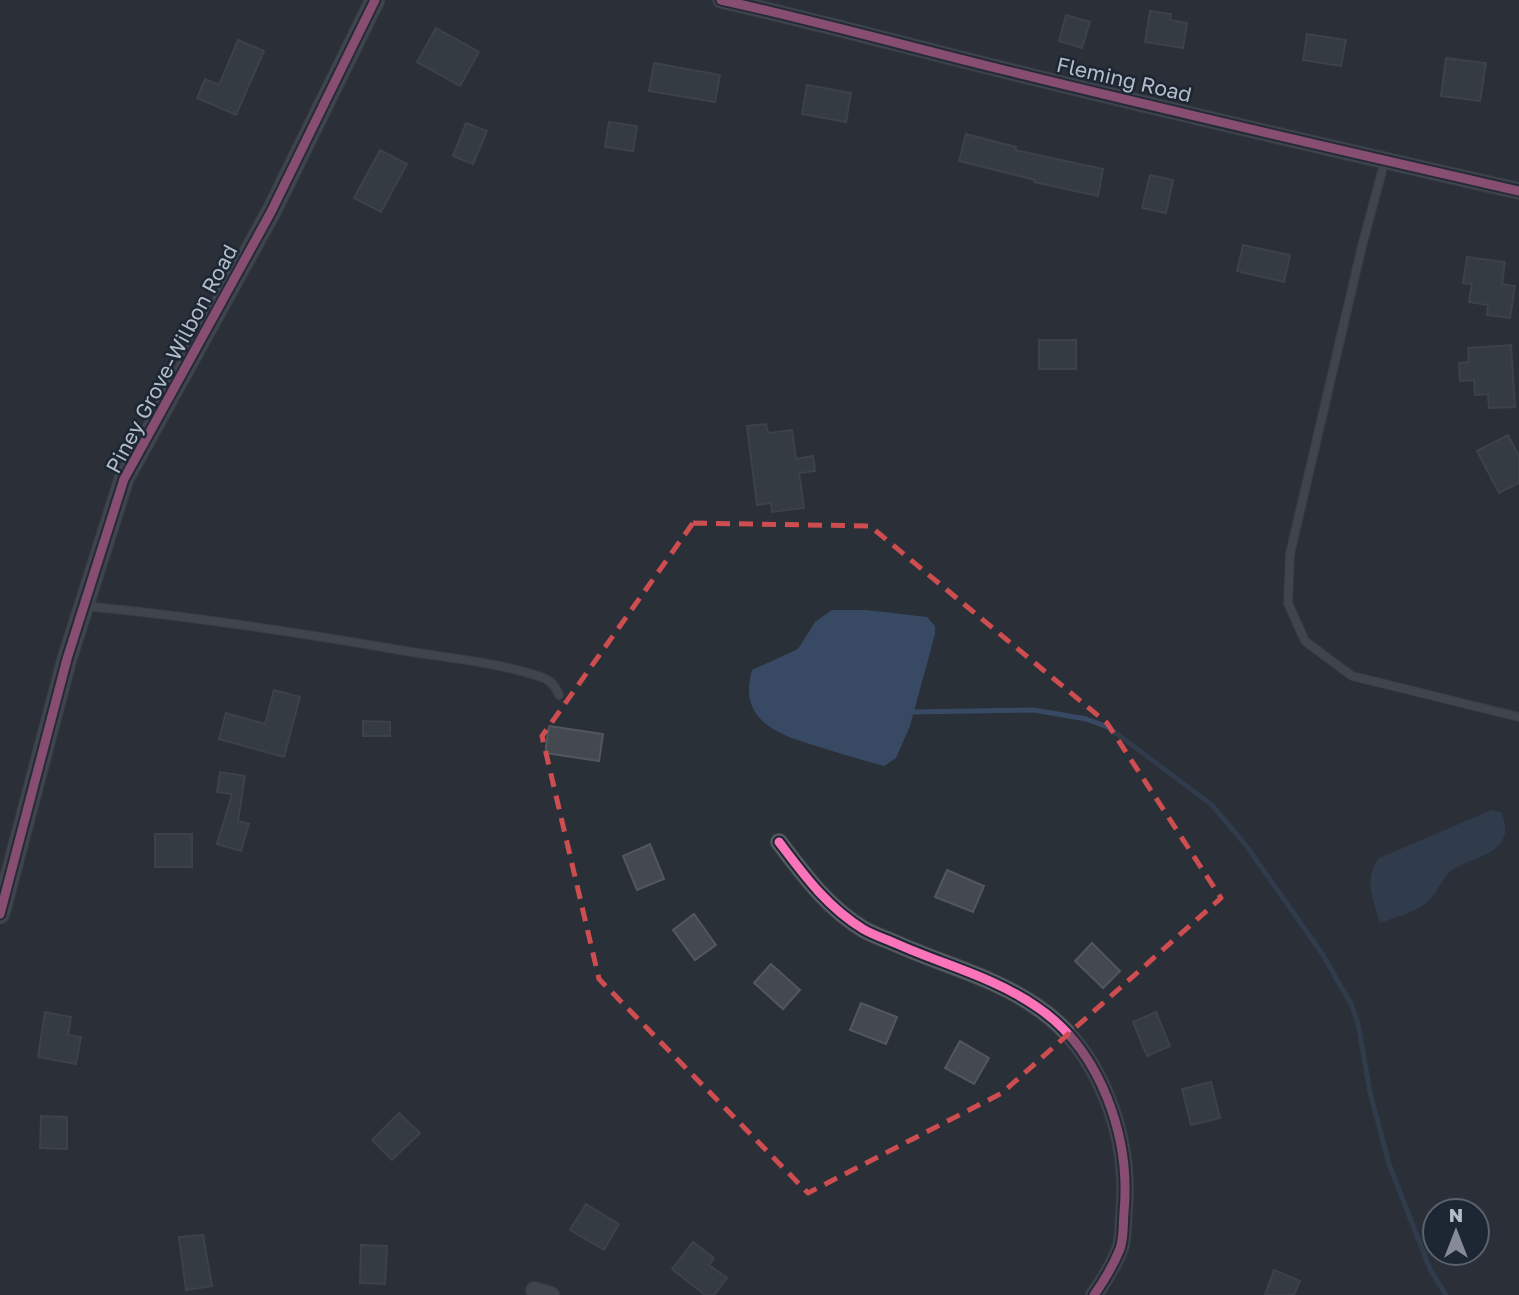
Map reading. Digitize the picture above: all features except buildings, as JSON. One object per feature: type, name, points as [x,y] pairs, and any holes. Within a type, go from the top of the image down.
[{"type":"street","name":"Piney Grove-Wilbon Road","points":[[0,914],[67,659],[124,479],[271,212],[375,0]]},
{"type":"street","name":"Fleming Road","points":[[721,0],[795,8],[1002,69],[1519,191]]},
{"type":"street","points":[[779,842],[822,898],[863,929],[994,982],[1039,1008],[1070,1037],[1096,1074],[1112,1106],[1120,1136],[1127,1183],[1121,1246],[1106,1278],[1094,1295]]},
{"type":"street","points":[[534,1290],[551,1295]]},
{"type":"lane","points":[[1385,160],[1360,252],[1290,554],[1288,603],[1305,641],[1352,676],[1519,717]]},
{"type":"lane","points":[[84,606],[178,615],[274,629],[492,666],[544,678],[555,686],[559,695]]},
{"type":"highlighted area","points":[[693,523],[870,526],[1107,723],[1221,898],[1002,1093],[808,1193],[599,979],[542,736]]},
{"type":"water","points":[[832,610],[866,610],[927,617],[935,626],[910,726],[896,758],[884,766],[781,733],[768,726],[751,704],[749,689],[752,670],[798,649],[815,622]]},
{"type":"water","points":[[1492,810],[1501,812],[1505,825],[1500,844],[1483,856],[1452,870],[1422,906],[1380,923],[1370,882],[1379,858]]},
{"type":"waterway","points":[[910,712],[1034,710],[1086,719],[1108,727],[1212,805],[1248,848],[1323,955],[1351,1004],[1358,1023],[1370,1092],[1389,1164],[1430,1269],[1446,1295]]},
{"type":"cycle path","points":[[0,914],[67,659],[124,479],[271,212],[375,0]]},
{"type":"cycle path","points":[[721,0],[1132,101],[1519,191]]},
{"type":"cycle path","points":[[779,842],[817,890],[838,911],[863,929],[1004,987],[1037,1007],[1059,1025],[1079,1047],[1107,1098],[1116,1126],[1125,1184],[1121,1245],[1094,1295]]}]
